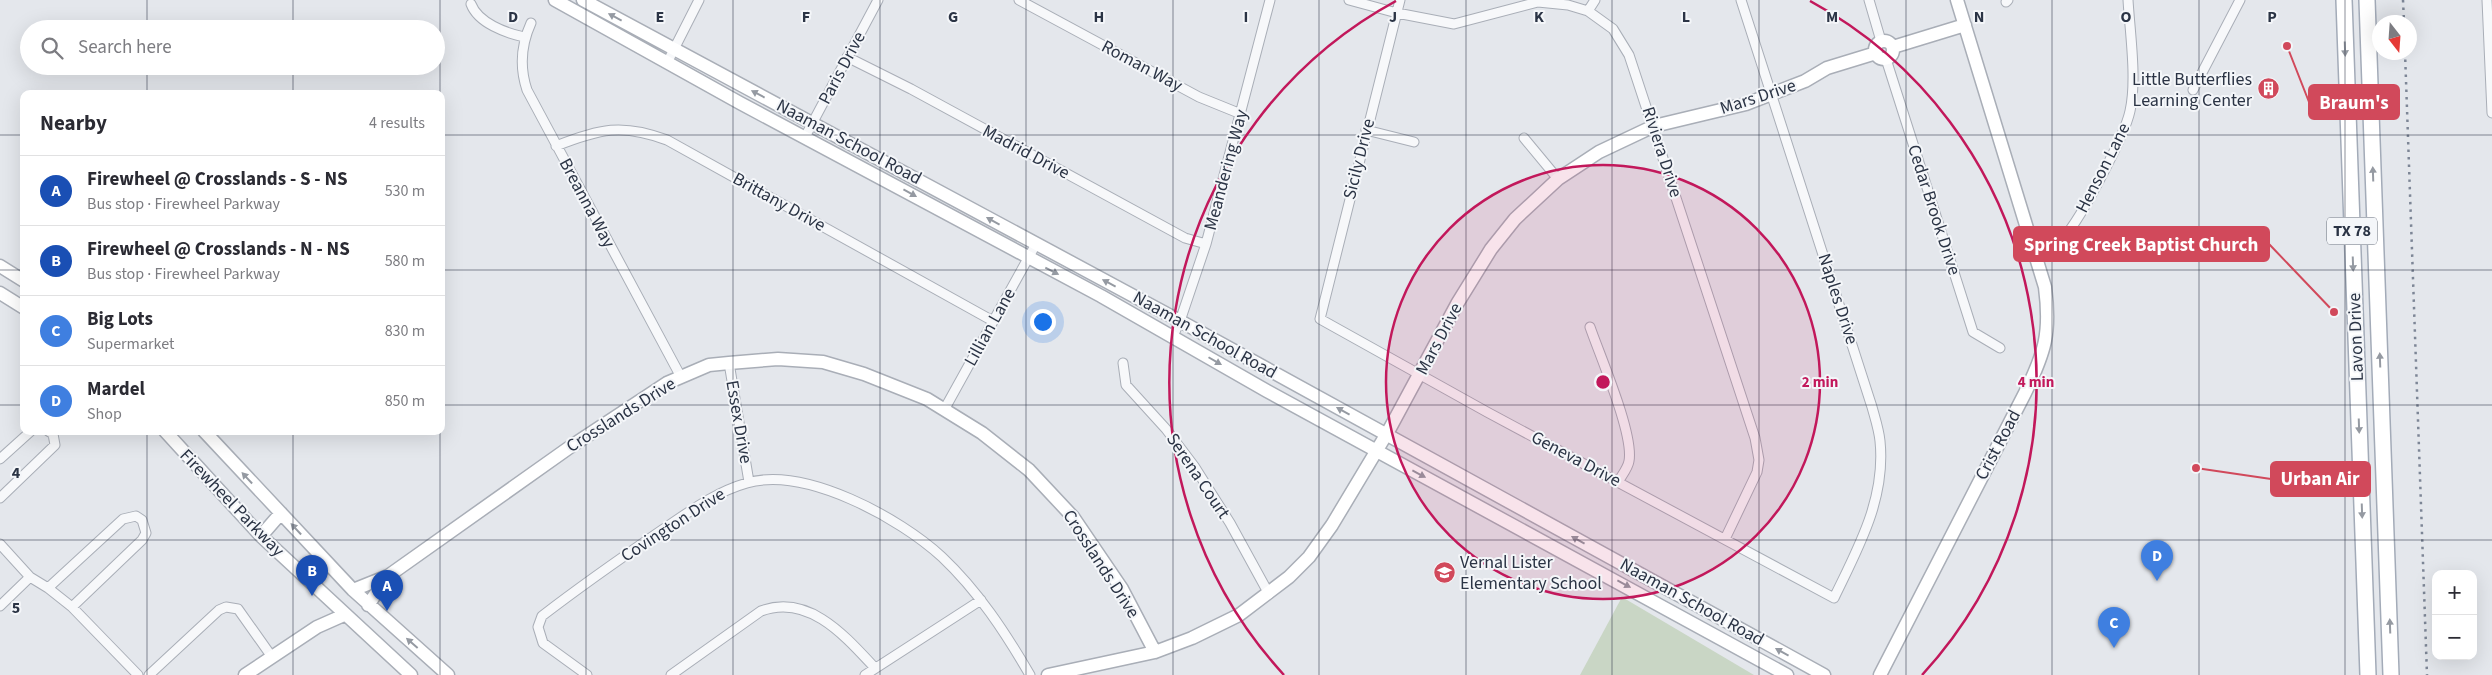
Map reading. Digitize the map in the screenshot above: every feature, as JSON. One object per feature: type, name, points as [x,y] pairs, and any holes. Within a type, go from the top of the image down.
[{"type":"main road","name":"Naaman School Road","points":[[555,0],[667,63],[1173,336],[1376,451],[1656,601],[1787,675]]},
{"type":"main road","name":"Naaman School Road","points":[[583,0],[1180,321],[1824,675]]},
{"type":"main road","name":"Crist Road","points":[[1880,675],[2042,357],[2049,317],[2045,287],[1957,0]]},
{"type":"main road","name":"Lavon Drive","points":[[2344,0],[2368,672]]},
{"type":"main road","name":"Lavon Drive","points":[[2367,0],[2391,671]]},
{"type":"main road","name":"Mars Drive","points":[[1048,675],[1155,652],[1192,638],[1223,624],[1269,594],[1289,577],[1322,540],[1386,435],[1457,304],[1491,249],[1515,219],[1558,179],[1599,152],[1654,126],[1727,109],[1805,81],[1827,68],[1965,24]]},
{"type":"main road","points":[[2352,224],[2375,223]]},
{"type":"main road","points":[[0,266],[20,278]]},
{"type":"main road","points":[[0,293],[20,306]]},
{"type":"main road","name":"Crosslands Drive","points":[[353,590],[388,576],[570,447],[667,383],[709,365],[729,362],[778,359],[823,362],[873,378],[927,399],[982,433],[1029,470],[1073,517],[1122,589],[1155,652]]},
{"type":"main road","name":"Firewheel Parkway","points":[[169,435],[261,536],[344,615],[411,675]]},
{"type":"main road","name":"Firewheel Parkway","points":[[208,435],[368,606],[448,675]]},
{"type":"main road","points":[[2361,462],[2383,461]]},
{"type":"main road","points":[[261,536],[281,513]]},
{"type":"main road","name":"Crosslands Drive","points":[[368,606],[388,576]]},
{"type":"main road","points":[[317,626],[325,616],[328,607],[326,598]]},
{"type":"main road","points":[[245,675],[317,626],[344,615]]},
{"type":"main road","points":[[2368,672],[2391,671]]},
{"type":"street","points":[[667,63],[699,0]]},
{"type":"street","name":"Paris Drive","points":[[805,137],[878,0]]},
{"type":"street","name":"Roman Way","points":[[1019,0],[1199,96],[1241,114]]},
{"type":"street","name":"Meandering Way","points":[[1173,336],[1180,321],[1206,244],[1270,0]]},
{"type":"street","name":"Riviera Drive","points":[[1349,0],[1397,13],[1454,24],[1538,2],[1568,5],[1588,11],[1613,28],[1629,55],[1654,126],[1742,397],[1759,460],[1753,484],[1725,539]]},
{"type":"street","name":"Sicily Drive","points":[[1320,319],[1400,0]]},
{"type":"street","points":[[1588,11],[1595,0]]},
{"type":"street","name":"Naples Drive","points":[[1741,0],[1872,407],[1880,440],[1879,488],[1869,525],[1834,598]]},
{"type":"street","name":"Cedar Brook Drive","points":[[1869,0],[1974,332],[2000,348]]},
{"type":"street","name":"Henson Lane","points":[[2034,253],[2058,242],[2072,228],[2125,131],[2132,91],[2128,0]]},
{"type":"street","points":[[2193,90],[2240,0]]},
{"type":"street","points":[[471,4],[481,18],[509,34],[524,38]]},
{"type":"street","points":[[2489,6],[2492,113]]},
{"type":"street","name":"Breanna Way","points":[[531,23],[524,38],[521,60],[524,83],[681,377]]},
{"type":"street","name":"Madrid Drive","points":[[847,58],[911,89],[1185,238],[1206,244]]},
{"type":"street","name":"Brittany Drive","points":[[556,146],[588,134],[619,129],[645,132],[667,140],[993,321]]},
{"type":"street","points":[[1366,130],[1414,142]]},
{"type":"street","points":[[1524,138],[1558,179]]},
{"type":"street","name":"Lillian Lane","points":[[944,410],[1036,244]]},
{"type":"street","name":"Geneva Drive","points":[[1320,319],[1834,598]]},
{"type":"street","points":[[1590,327],[1623,421],[1629,445],[1629,461],[1618,482]]},
{"type":"street","name":"Essex Drive","points":[[729,362],[749,482]]},
{"type":"street","name":"Serena Court","points":[[1123,363],[1126,385],[1166,429],[1194,466],[1230,522],[1269,594]]},
{"type":"street","points":[[0,459],[27,435]]},
{"type":"street","points":[[0,498],[55,445],[53,435]]},
{"type":"street","name":"Covington Drive","points":[[587,675],[543,643],[539,634],[542,616],[707,500],[725,490],[749,482],[797,480],[864,505],[916,536],[942,557],[981,600],[1004,630],[1030,675]]},
{"type":"street","points":[[48,588],[123,519],[136,516],[142,520],[146,533],[142,540],[72,608]]},
{"type":"street","points":[[0,544],[30,577],[48,588],[72,608],[138,675]]},
{"type":"street","points":[[0,606],[30,577]]},
{"type":"street","points":[[865,675],[946,625],[981,600]]},
{"type":"street","points":[[671,675],[762,611],[776,606],[800,608],[828,622],[875,668]]},
{"type":"street","points":[[149,675],[212,616],[226,607],[238,609],[272,657]]},
{"type":"green space","points":[[1622,597],[1754,675],[1580,675]]},
{"type":"railway","points":[[2403,0],[2404,15]]},
{"type":"railway","points":[[2405,60],[2427,675]]},
{"type":"place","name":"Braum's","points":[[2287,46]]},
{"type":"place","name":"Little Butterflies Learning Center","points":[[2268,89]]},
{"type":"place","name":"Spring Creek Baptist Church","points":[[2334,312]]},
{"type":"place","name":"Urban Air","points":[[2196,468]]},
{"type":"place","name":"Vernal Lister Elementary School","points":[[1444,572]]},
{"type":"place","name":"Mardel","points":[[2157,581]]},
{"type":"place","name":"Firewheel @ Crosslands - N - NS","points":[[312,596]]},
{"type":"place","name":"Firewheel @ Crosslands - S - NS","points":[[387,611]]},
{"type":"place","name":"Big Lots","points":[[2114,648]]}]
